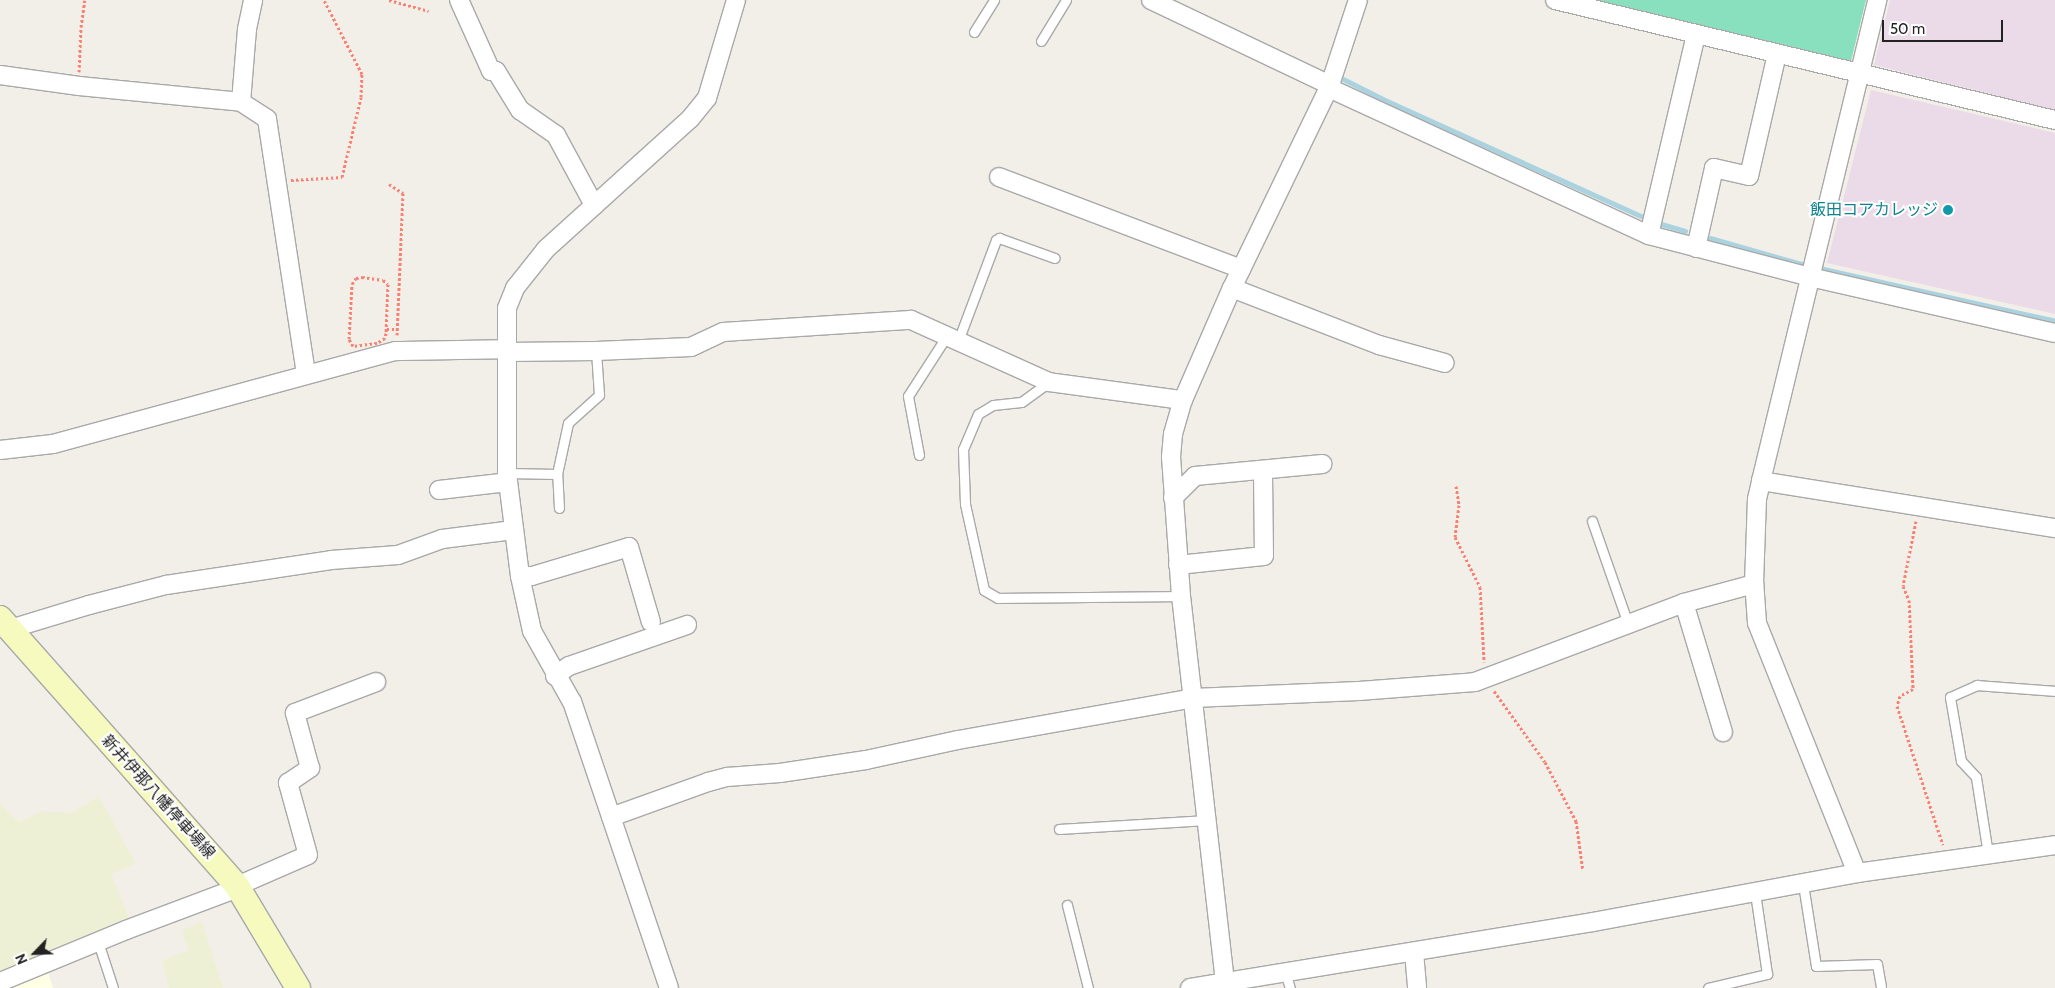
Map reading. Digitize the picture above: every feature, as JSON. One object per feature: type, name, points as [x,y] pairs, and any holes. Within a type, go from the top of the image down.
[{"type":"main road","name":"新井伊那八幡停車場線","points":[[6,631],[238,887],[298,988]]},
{"type":"street","points":[[241,102],[247,29],[253,0]]},
{"type":"street","points":[[459,0],[491,71],[496,71],[520,110],[556,134],[594,205]]},
{"type":"street","points":[[669,988],[572,702],[566,690],[555,676],[532,631],[512,530],[507,478],[507,308],[514,288],[546,249],[690,119],[707,98],[736,0]]},
{"type":"street","points":[[1151,0],[1330,87],[1649,235],[1696,248],[1812,269],[2055,333]]},
{"type":"street","points":[[1235,983],[1207,820],[1181,596],[1170,457],[1173,434],[1184,400],[1232,288],[1330,87],[1358,0]]},
{"type":"street","points":[[1555,0],[2055,120]]},
{"type":"street","points":[[1857,873],[1757,623],[1754,584],[1757,499],[1876,0]]},
{"type":"street","points":[[1649,235],[1696,35]]},
{"type":"street","points":[[1696,248],[1714,168],[1749,176],[1777,54]]},
{"type":"street","points":[[0,75],[79,86],[241,102],[266,119],[306,374]]},
{"type":"street","points":[[999,177],[1241,269]]},
{"type":"street","points":[[1232,288],[1379,345],[1445,363]]},
{"type":"street","points":[[0,450],[53,444],[396,351],[596,351],[690,347],[723,332],[911,320],[1049,382],[1184,400]]},
{"type":"street","points":[[1173,498],[1195,476],[1322,464]]},
{"type":"street","points":[[1178,565],[1264,556],[1263,470]]},
{"type":"street","points":[[439,490],[507,478]]},
{"type":"street","points":[[1761,481],[2055,528]]},
{"type":"street","points":[[6,631],[89,605],[166,585],[331,560],[398,555],[442,539],[512,530]]},
{"type":"street","points":[[520,576],[532,576],[629,547],[651,622]]},
{"type":"street","points":[[611,816],[708,782],[727,778],[780,773],[866,760],[958,740],[1193,698],[1359,691],[1475,682],[1684,603],[1754,584]]},
{"type":"street","points":[[1684,603],[1723,732]]},
{"type":"street","points":[[555,676],[569,666],[687,625]]},
{"type":"street","points":[[0,982],[238,887],[308,856],[288,782],[310,768],[295,713],[376,682]]},
{"type":"street","points":[[1190,988],[1287,980],[1414,952],[1755,893],[1857,873],[2055,845]]},
{"type":"street","points":[[1414,952],[1417,988]]},
{"type":"lane","points":[[974,32],[994,0]]},
{"type":"lane","points":[[1041,41],[1066,0]]},
{"type":"lane","points":[[919,455],[908,396],[952,339],[996,240],[999,238],[1055,258]]},
{"type":"lane","points":[[559,508],[557,474],[568,423],[599,395],[596,351]]},
{"type":"lane","points":[[1049,382],[1021,402],[993,405],[978,414],[962,449],[965,504],[984,590],[998,598],[1181,596]]},
{"type":"lane","points":[[507,478],[557,474]]},
{"type":"lane","points":[[1592,521],[1628,624]]},
{"type":"lane","points":[[1988,854],[1976,777],[1961,761],[1950,697],[1977,684],[2055,691]]},
{"type":"lane","points":[[1059,829],[1207,820]]},
{"type":"lane","points":[[1803,884],[1816,966],[1877,964],[1881,987]]},
{"type":"lane","points":[[1708,988],[1767,974],[1755,893]]},
{"type":"lane","points":[[1067,905],[1088,988]]},
{"type":"lane","points":[[98,942],[113,988]]},
{"type":"path","points":[[79,86],[81,27],[85,0]]},
{"type":"path","points":[[276,180],[342,177],[361,97],[362,74],[324,0]]},
{"type":"path","points":[[389,0],[429,11]]},
{"type":"path","points":[[389,184],[403,193],[396,351]]},
{"type":"path","points":[[356,278],[383,280],[388,284],[386,329],[385,338],[381,341],[357,346],[351,344],[352,284],[356,278]]},
{"type":"path","points":[[386,329],[398,328]]},
{"type":"path","points":[[1456,486],[1458,504],[1455,537],[1480,587],[1484,678],[1545,762],[1576,821],[1583,870]]},
{"type":"path","points":[[1918,506],[1903,586],[1909,600],[1913,689],[1900,696],[1897,706],[1947,860]]},
{"type":"shaded area","points":[[1890,0],[2055,0],[2055,110],[1874,65]]},
{"type":"shaded area","points":[[1871,90],[2055,133],[2055,314],[1827,263]]},
{"type":"shaded area","points":[[99,796],[136,864],[111,874],[130,920],[0,975],[0,803],[19,822],[42,811],[72,813]]},
{"type":"shaded area","points":[[202,922],[223,988],[169,988],[162,961],[188,950],[182,930]]},
{"type":"shaded area","points":[[47,969],[53,988],[4,988]]},
{"type":"green space","points":[[1595,0],[1866,0],[1851,61]]},
{"type":"waterway","points":[[1343,79],[1387,101],[1640,216]]},
{"type":"waterway","points":[[1661,224],[1685,231]]},
{"type":"waterway","points":[[1710,238],[1801,264],[2055,321]]},
{"type":"place","name":"飯田コアカレッジ","points":[[1948,210]]}]
